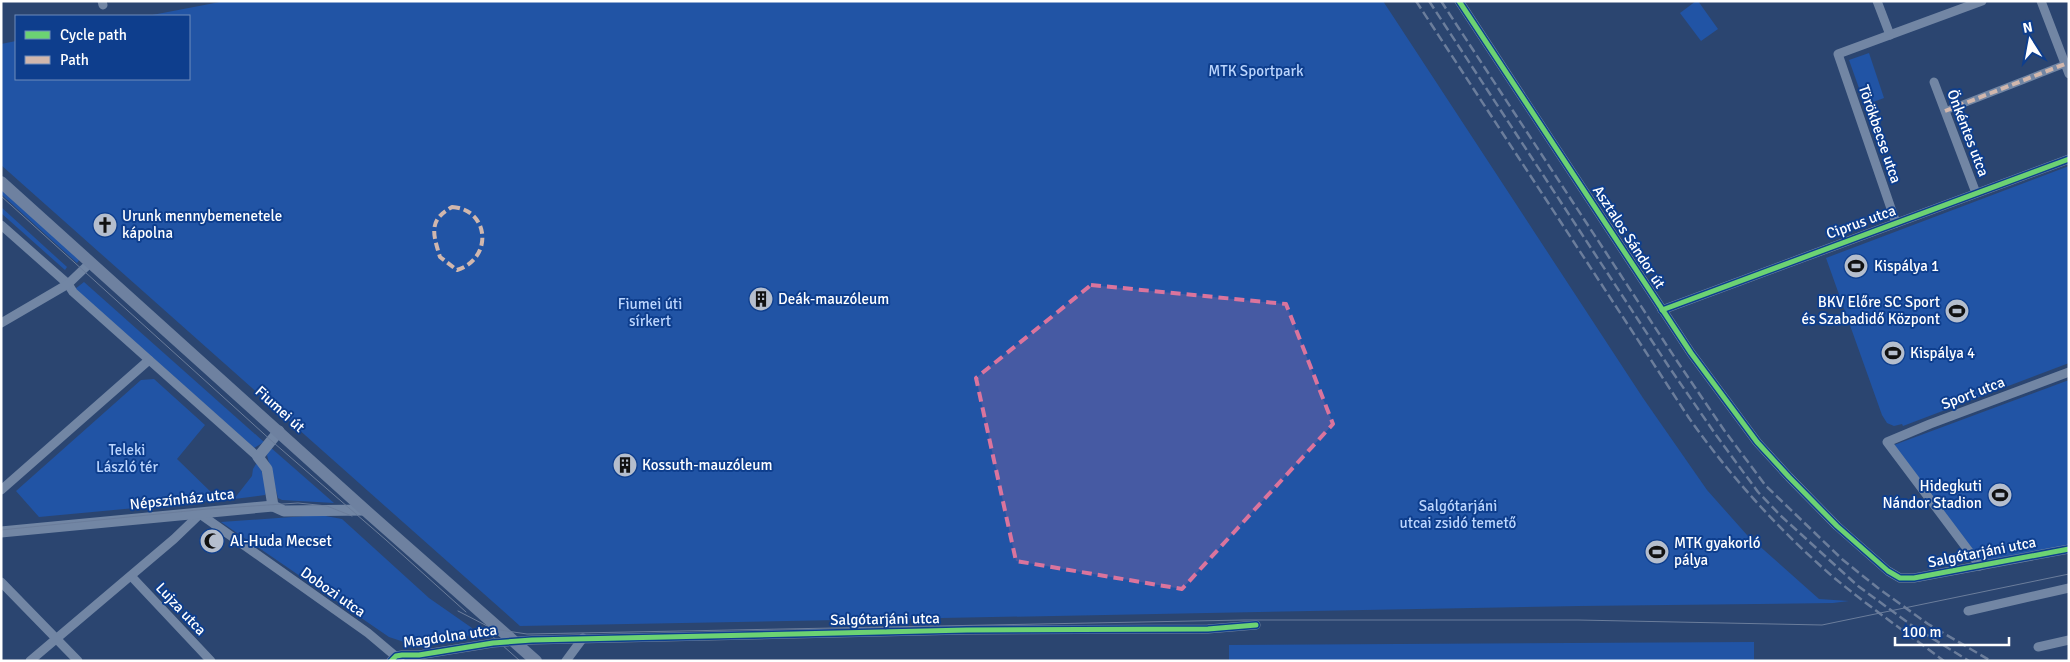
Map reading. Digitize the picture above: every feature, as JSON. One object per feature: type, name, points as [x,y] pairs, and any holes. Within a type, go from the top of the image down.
[{"type":"main road","name":"Fiumei út","points":[[1,182],[365,510],[536,661]]},
{"type":"street","name":"Asztalos Sándor út","points":[[1460,1],[1691,354],[1770,456],[1837,526],[1888,571],[1900,578]]},
{"type":"street","points":[[1877,1],[1890,35],[1982,1]]},
{"type":"street","points":[[2041,1],[2069,74]]},
{"type":"street","name":"Törökbecse utca","points":[[1890,35],[1838,54],[1896,223]]},
{"type":"street","points":[[1945,111],[2065,64]]},
{"type":"street","name":"Önkéntes utca","points":[[1934,82],[1976,193]]},
{"type":"street","name":"Ciprus utca","points":[[1662,310],[2069,159]]},
{"type":"street","points":[[1,225],[258,457],[267,469],[273,506]]},
{"type":"street","points":[[1,323],[68,284],[91,262]]},
{"type":"street","points":[[48,267],[55,283],[50,295]]},
{"type":"street","points":[[1,490],[149,360]]},
{"type":"street","name":"Sport utca","points":[[1980,566],[1887,442],[2069,372]]},
{"type":"street","points":[[258,457],[279,431]]},
{"type":"street","name":"Népszínház utca","points":[[1,532],[273,506],[284,511],[365,510]]},
{"type":"street","points":[[30,661],[131,576],[200,513]]},
{"type":"street","name":"Dobozi utca","points":[[200,513],[368,633],[396,659]]},
{"type":"street","name":"Salgótarjáni utca","points":[[1900,578],[1914,578],[2069,549]]},
{"type":"street","name":"Lujza utca","points":[[131,576],[211,661]]},
{"type":"street","points":[[1,582],[78,661]]},
{"type":"street","points":[[1968,611],[2069,588]]},
{"type":"street","name":"Salgótarjáni utca","points":[[514,641],[967,630],[1208,629],[1256,625]]},
{"type":"street","points":[[566,661],[583,638]]},
{"type":"street","points":[[2038,647],[2069,640]]},
{"type":"street","name":"Magdolna utca","points":[[396,659],[514,641]]},
{"type":"highlighted area","points":[[1091,285],[1286,304],[1333,424],[1182,589],[1016,561],[976,378]]},
{"type":"green space","name":"Fiumei úti sírkert","points":[[225,1],[1383,1],[1643,398],[1707,490],[1747,535],[1819,599],[1849,601],[1833,603],[520,626],[1,165],[1,44],[15,41],[15,80],[190,80],[190,15],[152,15]]},
{"type":"green space","points":[[1698,1],[1718,29],[1701,41],[1680,13]]},
{"type":"green space","points":[[1869,53],[1884,98],[1865,105],[1849,60]]},
{"type":"green space","name":"BKV Előre SC Sport és Szabadidő Központ","points":[[2069,166],[2069,363],[1903,426],[1902,424],[1894,426],[1887,423],[1882,415],[1826,258]]},
{"type":"green space","points":[[1,187],[80,259],[77,263],[1,194]]},
{"type":"green space","points":[[1,207],[67,267],[65,270],[1,213]]},
{"type":"green space","points":[[84,282],[264,442],[254,448],[75,289]]},
{"type":"green space","name":"Teleki László tér","points":[[154,379],[205,425],[177,459],[216,497],[210,501],[39,517],[16,491],[141,380]]},
{"type":"green space","name":"Hidegkuti Nándor Stadion","points":[[2069,380],[2069,545],[1981,561],[1894,445]]},
{"type":"green space","points":[[270,447],[334,503],[282,500],[278,498],[267,455]]},
{"type":"green space","points":[[256,464],[260,465],[267,491],[265,495],[234,499],[252,476]]},
{"type":"green space","points":[[320,515],[342,519],[429,598],[472,628],[472,635],[418,644],[410,644],[389,637],[221,522]]},
{"type":"green space","points":[[1754,642],[1754,661],[1229,661],[1229,645]]},
{"type":"tram line","points":[[1,196],[274,443],[466,612]]},
{"type":"tram line","points":[[1,530],[207,509],[298,503],[327,506],[352,516]]},
{"type":"tram line","points":[[458,611],[493,629],[527,634],[1244,620],[1578,620],[1822,625],[2069,574]]},
{"type":"tram line","points":[[482,627],[520,661]]},
{"type":"railway","points":[[1416,1],[1689,418],[1721,461],[1774,521],[1832,576],[1944,661]]},
{"type":"railway","points":[[1429,1],[1669,367],[1758,492],[1781,516],[1858,586],[1914,627],[1969,661]]},
{"type":"railway","points":[[1441,1],[1677,361],[1724,430],[1766,486],[1843,560],[1878,588],[1928,624],[1991,661]]},
{"type":"marked path","points":[[1945,111],[2065,64]]},
{"type":"marked path","points":[[452,207],[464,210],[474,216],[480,225],[482,235],[477,255],[469,264],[457,270],[440,257],[434,234],[434,228],[439,217],[452,207]]},
{"type":"cycle path","points":[[1459,1],[1691,353],[1757,442],[1837,526],[1888,571],[1900,578],[1914,578],[2069,549]]},
{"type":"cycle path","points":[[1662,310],[2069,159]]},
{"type":"cycle path","points":[[391,661],[396,656],[402,655],[419,655],[493,643],[532,640],[967,630],[1208,629],[1256,625]]},
{"type":"place","name":"Urunk mennybemenetele kápolna","points":[[105,225]]},
{"type":"place","name":"Kispálya 1","points":[[1856,266]]},
{"type":"place","name":"Deák-mauzóleum","points":[[761,299]]},
{"type":"place","name":"BKV Előre SC Sport és Szabadidő Központ","points":[[1957,311]]},
{"type":"place","name":"Kispálya 4","points":[[1893,353]]},
{"type":"place","name":"Kossuth-mauzóleum","points":[[625,465]]},
{"type":"place","name":"Hidegkuti Nándor Stadion","points":[[2000,495]]},
{"type":"place","name":"Al-Huda Mecset","points":[[212,541]]},
{"type":"place","name":"MTK gyakorló pálya","points":[[1657,552]]},
{"type":"park label","name":"MTK Sportpark","points":[[1256,71]]},
{"type":"park label","name":"Salgótarjáni utcai zsidó temető","points":[[1458,514]]}]
